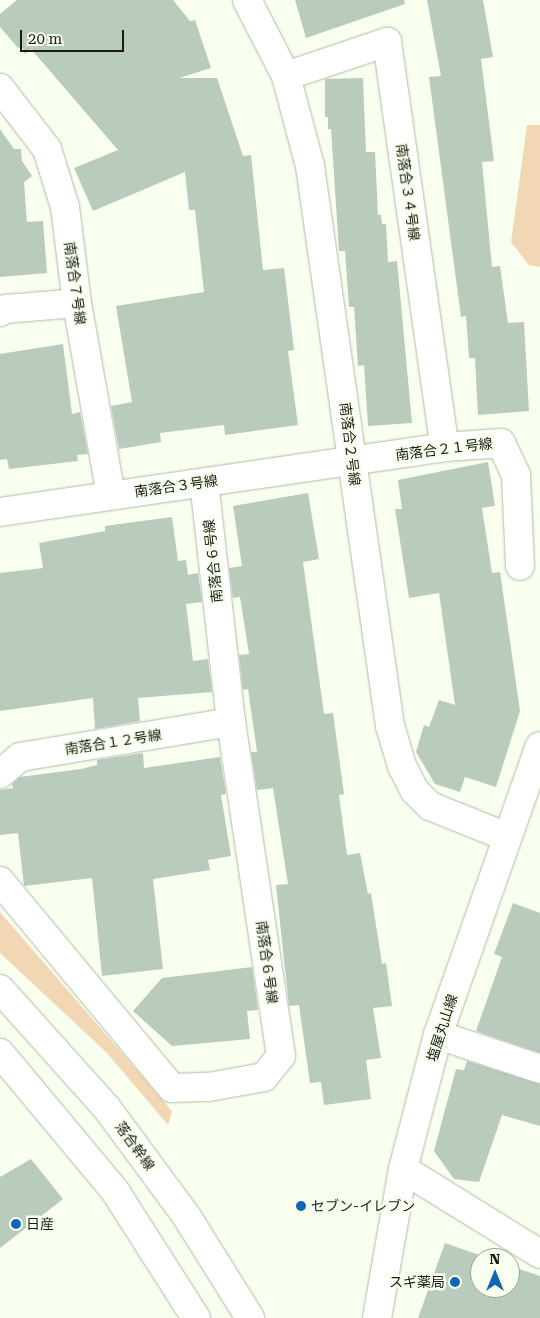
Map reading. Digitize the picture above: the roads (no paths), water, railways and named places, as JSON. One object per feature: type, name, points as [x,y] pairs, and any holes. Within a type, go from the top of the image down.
[{"type":"street","name":"南落合２号線","points":[[247,0],[286,76],[310,166],[390,726],[407,780],[430,806],[507,837]]},
{"type":"street","name":"南落合３４号線","points":[[286,76],[387,42],[445,447]]},
{"type":"street","name":"南落合７号線","points":[[3,96],[47,149],[65,207],[77,303],[111,495]]},
{"type":"street","points":[[0,312],[6,309],[77,303]]},
{"type":"street","name":"南落合２１号線","points":[[351,462],[445,447],[501,443],[516,475],[520,566]]},
{"type":"street","name":"南落合３号線","points":[[0,512],[351,462]]},
{"type":"street","name":"南落合６号線","points":[[0,881],[172,1088],[209,1087],[264,1077],[281,1056],[231,722],[204,482]]},
{"type":"street","name":"南落合１２号線","points":[[0,774],[20,757],[231,722]]},
{"type":"street","name":"塩屋丸山線","points":[[377,1318],[404,1169],[438,1035],[540,746]]},
{"type":"street","name":"落合幹線","points":[[0,989],[106,1107],[187,1217],[250,1318]]},
{"type":"street","points":[[438,1035],[540,1069]]},
{"type":"street","points":[[0,1053],[115,1191],[196,1318]]},
{"type":"street","points":[[404,1169],[540,1254]]},
{"type":"place","name":"セブン-イレブン","points":[[301,1206]]},
{"type":"place","name":"日産","points":[[16,1224]]},
{"type":"place","name":"スギ薬局","points":[[455,1282]]}]
